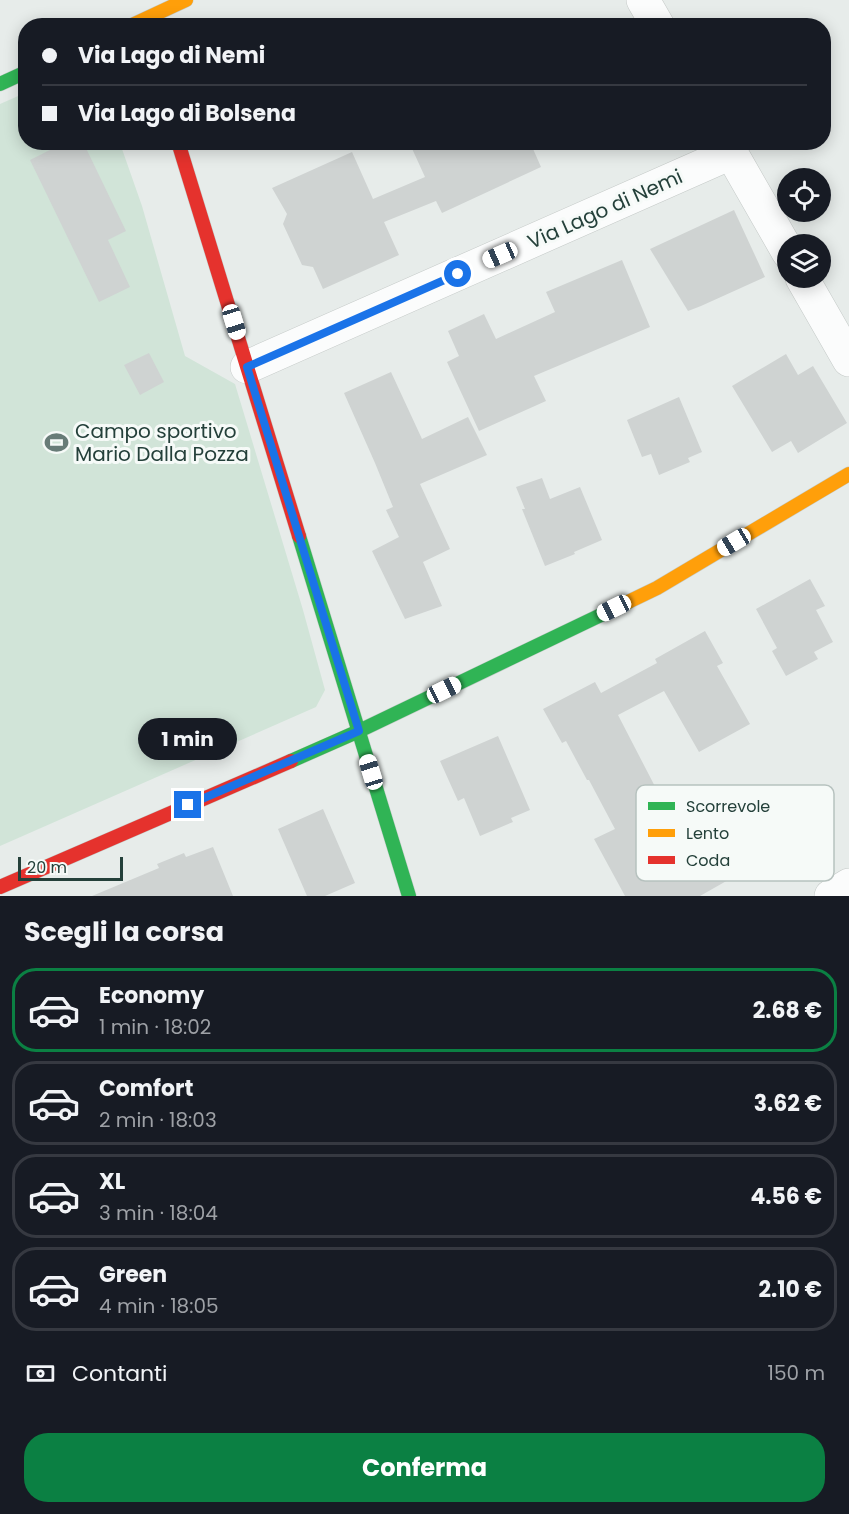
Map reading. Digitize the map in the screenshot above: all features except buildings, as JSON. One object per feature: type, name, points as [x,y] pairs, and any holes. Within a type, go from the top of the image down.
[{"type":"street","points":[[137,18],[186,0]]},
{"type":"street","points":[[643,0],[653,18]]},
{"type":"street","points":[[0,84],[18,76]]},
{"type":"street","points":[[180,150],[409,896]]},
{"type":"street","name":"Via Lago di Nemi","points":[[247,367],[724,150]]},
{"type":"street","points":[[729,150],[778,234]]},
{"type":"street","points":[[808,288],[849,360]]},
{"type":"street","points":[[0,886],[359,731],[657,588],[849,474]]},
{"type":"street","points":[[831,896],[849,885]]},
{"type":"green space","points":[[18,96],[18,150],[122,150],[142,206],[185,356],[235,384],[325,690],[316,707],[0,846],[0,104]]},
{"type":"traffic: fast","points":[[0,84],[18,76]]},
{"type":"traffic: fast","points":[[299,536],[409,896]]},
{"type":"traffic: fast","points":[[291,761],[359,731],[628,602]]},
{"type":"traffic: slow","points":[[147,18],[186,0]]},
{"type":"traffic: slow","points":[[628,602],[657,588],[849,474]]},
{"type":"traffic: jam","points":[[180,150],[299,536]]},
{"type":"traffic: jam","points":[[0,887],[291,761]]},
{"type":"place","name":"Campo sportivo Mario Dalla Pozza","points":[[57,443]]},
{"type":"route","points":[[188,805],[359,731],[247,367],[458,274]]}]
